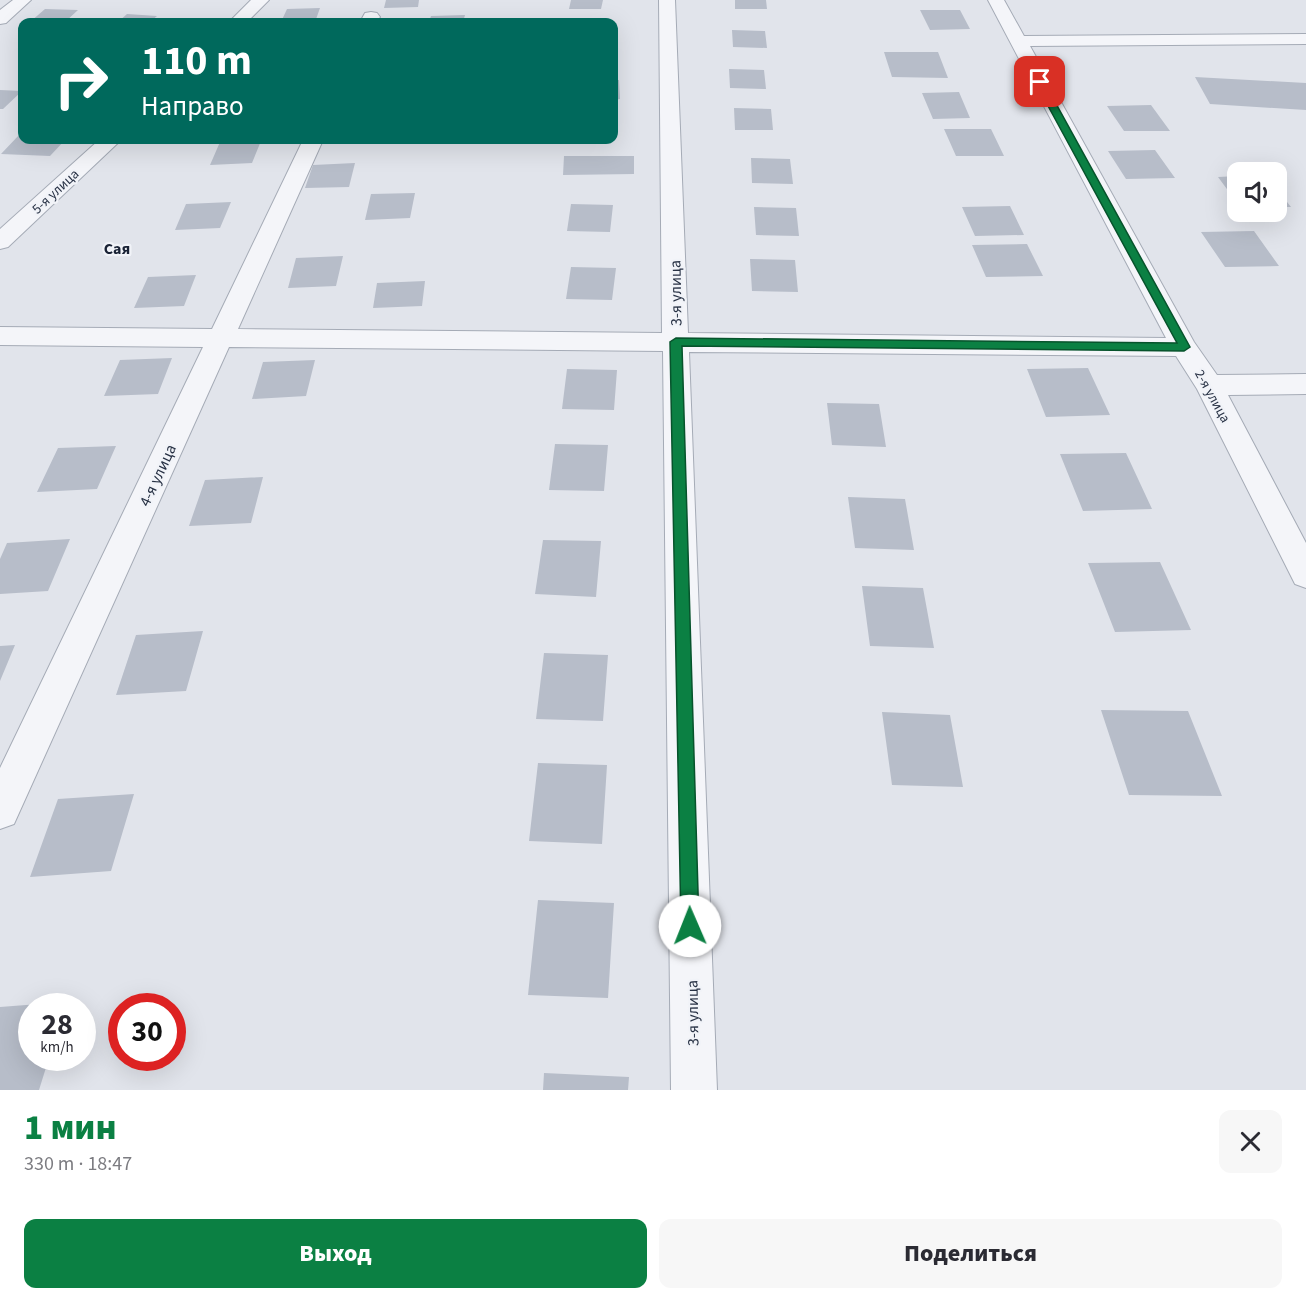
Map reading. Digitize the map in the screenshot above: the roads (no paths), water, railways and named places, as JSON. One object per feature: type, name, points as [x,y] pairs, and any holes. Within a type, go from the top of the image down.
[{"type":"street","points":[[0,19],[23,0]]},
{"type":"street","points":[[241,18],[261,0]]},
{"type":"street","name":"3-я улица","points":[[668,0],[694,1090]]},
{"type":"street","name":"2-я улица","points":[[996,0],[1184,347],[1209,385],[1306,574]]},
{"type":"street","points":[[1017,41],[1306,39]]},
{"type":"street","name":"5-я улица","points":[[0,242],[107,144]]},
{"type":"street","name":"4-я улица","points":[[0,810],[312,144]]},
{"type":"street","points":[[0,336],[1184,347]]},
{"type":"street","points":[[1209,385],[1306,384]]},
{"type":"district","name":"Сая","points":[[117,248]]}]
